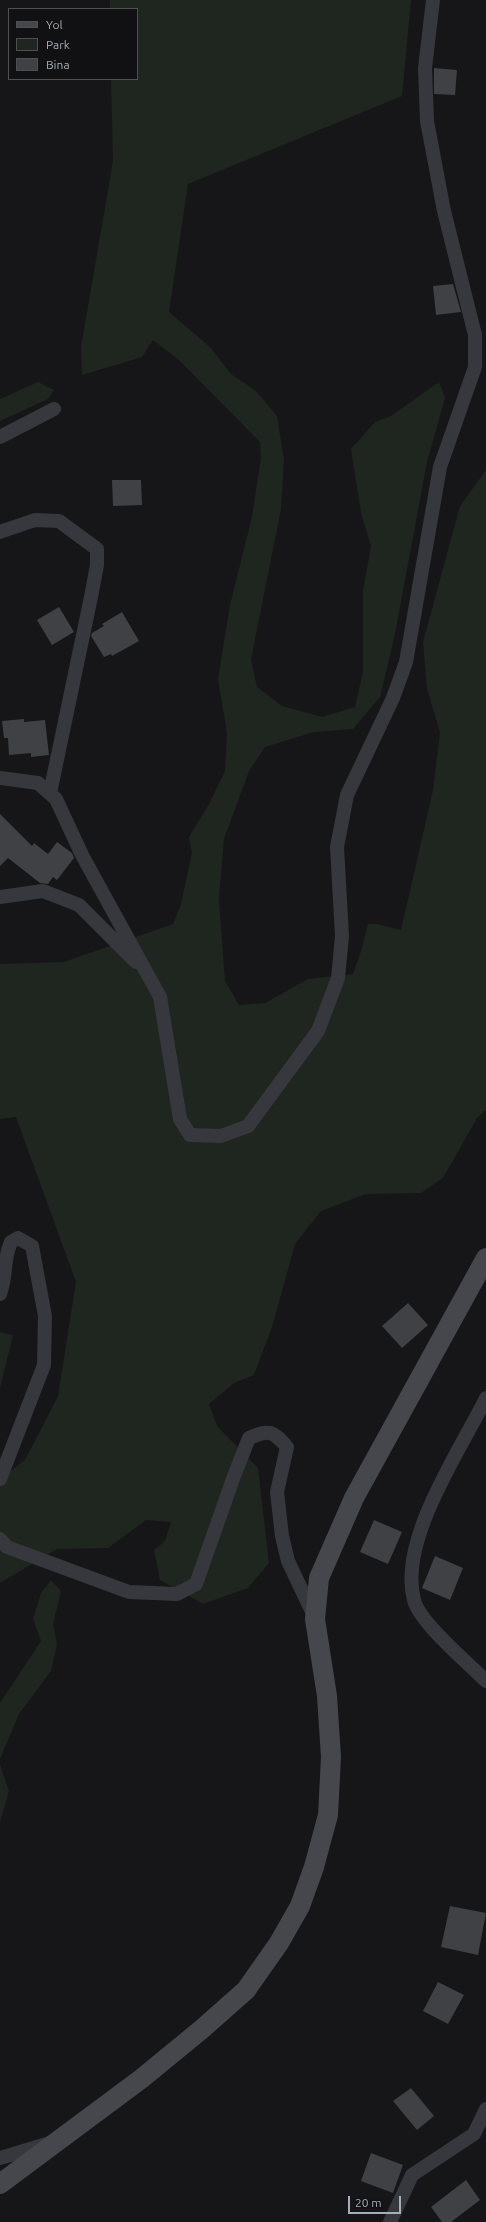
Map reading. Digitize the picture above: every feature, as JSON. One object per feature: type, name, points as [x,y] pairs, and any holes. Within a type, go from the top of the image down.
[{"type":"street","points":[[0,778],[38,783],[56,799],[82,855],[160,998],[180,1119],[190,1135],[221,1136],[248,1126],[318,1031],[338,978],[342,936],[337,847],[347,795],[393,698],[406,662],[440,467],[475,367],[475,335],[444,211],[427,121],[425,68],[434,0]]},
{"type":"street","points":[[0,437],[54,409]]},
{"type":"street","points":[[0,532],[35,520],[59,521],[97,549],[97,565],[91,597],[50,793]]},
{"type":"street","points":[[0,897],[43,891],[79,905],[147,974]]},
{"type":"street","points":[[0,1294],[4,1282],[5,1255],[10,1242],[18,1238],[32,1246],[45,1316],[44,1365],[0,1479]]},
{"type":"street","points":[[0,2184],[141,2079],[202,2029],[246,1990],[279,1943],[300,1906],[314,1867],[328,1815],[331,1757],[326,1696],[315,1619],[319,1578],[354,1498],[486,1258]]},
{"type":"street","points":[[486,1398],[424,1518],[411,1563],[414,1601],[430,1626],[486,1681]]},
{"type":"street","points":[[0,1539],[7,1547],[129,1592],[177,1594],[196,1584],[249,1438],[264,1432],[275,1434],[287,1446],[277,1492],[282,1536],[288,1561],[315,1619]]},
{"type":"street","points":[[390,2222],[412,2175],[474,2134],[486,2109]]},
{"type":"street","points":[[0,2158],[60,2140]]},
{"type":"green space","points":[[110,0],[411,0],[402,96],[188,184],[169,312],[210,347],[231,374],[256,391],[277,416],[284,460],[281,509],[251,659],[257,687],[282,706],[322,717],[355,707],[363,672],[363,591],[371,546],[361,513],[351,449],[375,422],[391,416],[439,382],[445,398],[427,462],[394,639],[380,697],[353,729],[314,732],[265,747],[249,771],[224,839],[219,899],[225,981],[239,1005],[265,1003],[308,979],[353,974],[368,924],[377,924],[401,930],[433,790],[440,733],[427,688],[423,642],[460,506],[486,470],[486,1110],[477,1118],[443,1178],[421,1193],[366,1194],[321,1211],[295,1244],[272,1327],[254,1375],[234,1383],[209,1404],[217,1426],[258,1468],[269,1563],[248,1588],[203,1604],[160,1580],[154,1550],[165,1541],[171,1522],[146,1520],[108,1548],[57,1549],[0,1583],[0,1479],[25,1460],[58,1396],[76,1282],[16,1117],[0,1119],[0,964],[64,962],[173,924],[181,904],[192,853],[189,837],[209,804],[225,771],[227,733],[218,679],[230,605],[252,517],[261,457],[260,442],[179,360],[153,340],[142,357],[82,375],[81,347],[113,161],[111,80],[138,80],[138,8],[110,8]]},
{"type":"green space","points":[[38,382],[54,390],[48,399],[0,421],[0,399]]},
{"type":"green space","points":[[0,1332],[13,1335],[0,1388]]},
{"type":"green space","points":[[51,1580],[61,1591],[53,1624],[57,1644],[51,1671],[19,1714],[0,1759],[0,1703],[41,1641],[33,1619],[41,1593]]},
{"type":"green space","points":[[0,1764],[9,1791],[0,1822]]},
{"type":"building","points":[[434,68],[457,70],[455,95],[434,94]]},
{"type":"building","points":[[453,284],[461,312],[436,315],[433,286]]},
{"type":"building","points":[[112,480],[141,480],[142,505],[113,506]]},
{"type":"building","points":[[59,607],[74,632],[52,645],[37,620]]},
{"type":"building","points":[[122,612],[139,641],[112,656],[111,654],[104,657],[91,636],[92,633],[104,626],[102,624]]},
{"type":"building","points":[[24,719],[24,722],[45,720],[49,755],[31,757],[31,753],[9,755],[8,738],[4,738],[2,721]]},
{"type":"building","points":[[0,814],[32,846],[34,843],[48,854],[57,842],[72,853],[74,858],[57,880],[53,877],[48,884],[40,883],[8,858],[0,866]]},
{"type":"building","points":[[408,1303],[428,1325],[402,1348],[382,1326]]},
{"type":"building","points":[[374,1520],[402,1532],[388,1564],[360,1552]]},
{"type":"building","points":[[435,1556],[463,1568],[450,1600],[422,1588]]},
{"type":"building","points":[[450,1906],[486,1913],[478,1955],[441,1947]]},
{"type":"building","points":[[438,1982],[464,1995],[448,2024],[423,2011]]},
{"type":"building","points":[[411,2088],[434,2116],[417,2130],[393,2101]]},
{"type":"building","points":[[371,2153],[403,2165],[393,2193],[361,2181]]},
{"type":"building","points":[[466,2180],[480,2200],[451,2222],[442,2222],[431,2207]]}]
